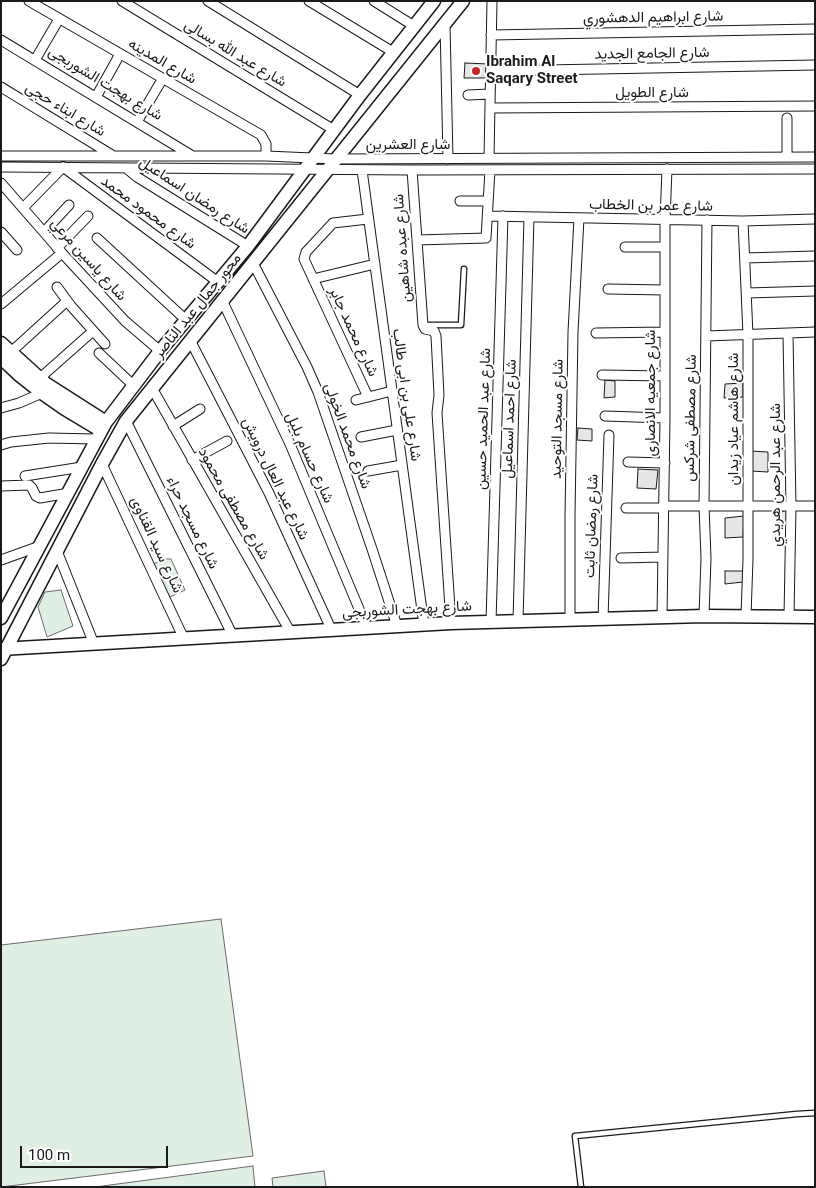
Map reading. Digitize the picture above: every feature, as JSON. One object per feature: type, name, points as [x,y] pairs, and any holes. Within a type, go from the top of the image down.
[{"type":"street","name":"شارع المدينه","points":[[29,1],[261,135],[266,144],[266,156]]},
{"type":"street","name":"شارع عبد الله بسالى","points":[[122,1],[334,130]]},
{"type":"street","points":[[208,1],[360,95]]},
{"type":"street","points":[[309,1],[393,52]]},
{"type":"street","points":[[374,1],[414,26]]},
{"type":"street","name":"محور جمال عبد الناصر","points":[[1,618],[101,431],[133,385],[248,246],[360,95],[434,1]]},
{"type":"street","name":"محور جمال عبد الناصر","points":[[3,652],[126,421],[463,1]]},
{"type":"street","points":[[489,158],[492,1]]},
{"type":"street","points":[[35,60],[60,19]]},
{"type":"street","points":[[445,24],[448,159]]},
{"type":"street","name":"شارع ابراهيم الدهشوري","points":[[491,35],[815,29]]},
{"type":"street","name":"شارع بهجت الشوربجى","points":[[1,40],[192,156]]},
{"type":"street","points":[[96,97],[120,54]]},
{"type":"street","name":"شارع الجامع الجديد","points":[[490,71],[815,65]]},
{"type":"street","points":[[137,122],[163,78]]},
{"type":"street","name":"شارع ابناء حجى","points":[[1,88],[114,156]]},
{"type":"street","points":[[468,95],[490,94]]},
{"type":"street","name":"شارع الطويل","points":[[490,108],[815,106]]},
{"type":"street","points":[[787,118],[787,157]]},
{"type":"street","name":"شارع العشرين","points":[[1,156],[266,156],[310,163],[326,170],[815,169]]},
{"type":"street","name":"شارع العشرين","points":[[1,167],[126,168],[310,163],[335,159],[815,157]]},
{"type":"street","points":[[23,208],[63,167]]},
{"type":"street","name":"شارع محمود محمد","points":[[63,167],[218,282]]},
{"type":"street","name":"شارع رمضان اسماعيل","points":[[126,168],[137,178],[248,246]]},
{"type":"street","name":"شارع جمعيه الانصارى","points":[[662,617],[665,463],[664,290],[667,169]]},
{"type":"street","name":"شارع على بن ابى طالب","points":[[362,170],[424,625]]},
{"type":"street","name":"شارع عبده شاهين","points":[[412,170],[423,324]]},
{"type":"street","points":[[417,240],[486,238],[490,170]]},
{"type":"street","name":"شارع ياسين مرعي","points":[[1,183],[59,250],[125,321],[160,351]]},
{"type":"street","points":[[460,201],[488,201]]},
{"type":"street","points":[[44,232],[69,205]]},
{"type":"street","points":[[1,304],[59,250],[88,216]]},
{"type":"street","name":"شارع عمر بن الخطاب","points":[[488,216],[743,221],[815,219]]},
{"type":"street","name":"شارع عبد الحميد حسين","points":[[491,622],[503,216]]},
{"type":"street","name":"شارع احمد اسماعيل","points":[[518,621],[529,217]]},
{"type":"street","name":"شارع مسجد التوحيد","points":[[570,620],[573,342],[579,218]]},
{"type":"street","name":"شارع محمد جابر","points":[[368,219],[333,223],[312,245],[305,254],[304,260],[368,397]]},
{"type":"street","name":"شارع مصطفى شركس","points":[[704,616],[708,220]]},
{"type":"street","name":"شارع هاشم عياد زيدان","points":[[743,221],[748,335],[746,616]]},
{"type":"street","points":[[1,232],[5,242],[17,250]]},
{"type":"street","points":[[97,238],[186,320]]},
{"type":"street","points":[[625,246],[665,247]]},
{"type":"street","points":[[745,258],[815,256]]},
{"type":"street","name":"شارع محمد الخولى","points":[[253,263],[318,392],[397,626]]},
{"type":"street","points":[[313,279],[375,264]]},
{"type":"street","points":[[57,287],[105,344]]},
{"type":"street","points":[[608,289],[664,290]]},
{"type":"street","points":[[747,293],[815,291]]},
{"type":"street","name":"شارع حسام بلبل","points":[[222,300],[290,444],[367,628]]},
{"type":"street","points":[[4,351],[67,301]]},
{"type":"street","points":[[423,324],[426,329],[434,332],[436,336],[439,396],[437,413],[451,623]]},
{"type":"street","points":[[40,378],[93,331]]},
{"type":"street","points":[[596,333],[664,332]]},
{"type":"street","points":[[706,336],[815,332]]},
{"type":"street","name":"شارع عبد الرحمن هريدي","points":[[788,334],[792,506],[789,617]]},
{"type":"street","name":"شارع عبد العال درويش","points":[[190,340],[269,493],[332,631]]},
{"type":"street","points":[[4,351],[64,396],[101,431]]},
{"type":"street","points":[[4,351],[18,374],[65,409],[101,431]]},
{"type":"street","points":[[99,353],[133,385]]},
{"type":"street","points":[[602,375],[665,376]]},
{"type":"street","name":"شارع مصطفى محمود","points":[[152,388],[290,633]]},
{"type":"street","points":[[356,400],[392,391]]},
{"type":"street","points":[[1,408],[42,393]]},
{"type":"street","points":[[173,426],[200,409]]},
{"type":"street","points":[[605,416],[665,418]]},
{"type":"street","name":"شارع مسجد حراء","points":[[126,421],[233,636]]},
{"type":"street","points":[[361,437],[397,430]]},
{"type":"street","points":[[1,446],[11,442],[101,431]]},
{"type":"street","name":"شارع رمضان ثابت","points":[[603,619],[609,434]]},
{"type":"street","points":[[192,460],[227,441]]},
{"type":"street","points":[[628,462],[665,463]]},
{"type":"street","name":"شارع سيد القناوى","points":[[102,464],[184,639]]},
{"type":"street","points":[[368,471],[402,465]]},
{"type":"street","points":[[25,476],[82,468]]},
{"type":"street","points":[[1,486],[28,485],[36,496],[40,498],[68,493]]},
{"type":"street","points":[[626,508],[815,506]]},
{"type":"street","points":[[1,560],[40,546]]},
{"type":"street","points":[[57,551],[94,644]]},
{"type":"street","points":[[621,558],[663,557]]},
{"type":"street","name":"شارع بهجت الشوربجى","points":[[3,652],[94,644],[451,623],[704,616],[815,617]]},
{"type":"lane","points":[[423,324],[461,325],[464,269]]},
{"type":"lane","points":[[581,1187],[575,1136],[815,1113]]},
{"type":"green space","points":[[163,559],[171,559],[185,590],[170,597],[150,566]]},
{"type":"green space","points":[[61,590],[73,626],[47,637],[38,607],[45,592]]},
{"type":"green space","points":[[221,919],[253,1156],[1,1187],[1,945]]},
{"type":"green space","points":[[253,1166],[255,1187],[95,1187]]},
{"type":"green space","points":[[324,1171],[326,1187],[273,1187],[272,1178]]},
{"type":"building","name":"Ibrahim Al Saqary Street","points":[[465,63],[488,64],[487,78],[464,78]]},
{"type":"building","points":[[605,380],[615,381],[615,397],[604,398]]},
{"type":"building","points":[[743,383],[743,397],[724,398],[725,384]]},
{"type":"building","points":[[578,428],[592,429],[592,441],[577,440]]},
{"type":"building","points":[[751,451],[768,452],[768,472],[751,471]]},
{"type":"building","points":[[638,469],[658,470],[656,489],[637,488]]},
{"type":"building","points":[[787,510],[788,529],[779,528],[779,512]]},
{"type":"building","points":[[744,516],[743,537],[725,538],[725,518]]},
{"type":"building","points":[[725,571],[744,571],[743,582],[725,584]]},
{"type":"place","name":"Ibrahim Al Saqary Street","points":[[476,71]]}]
